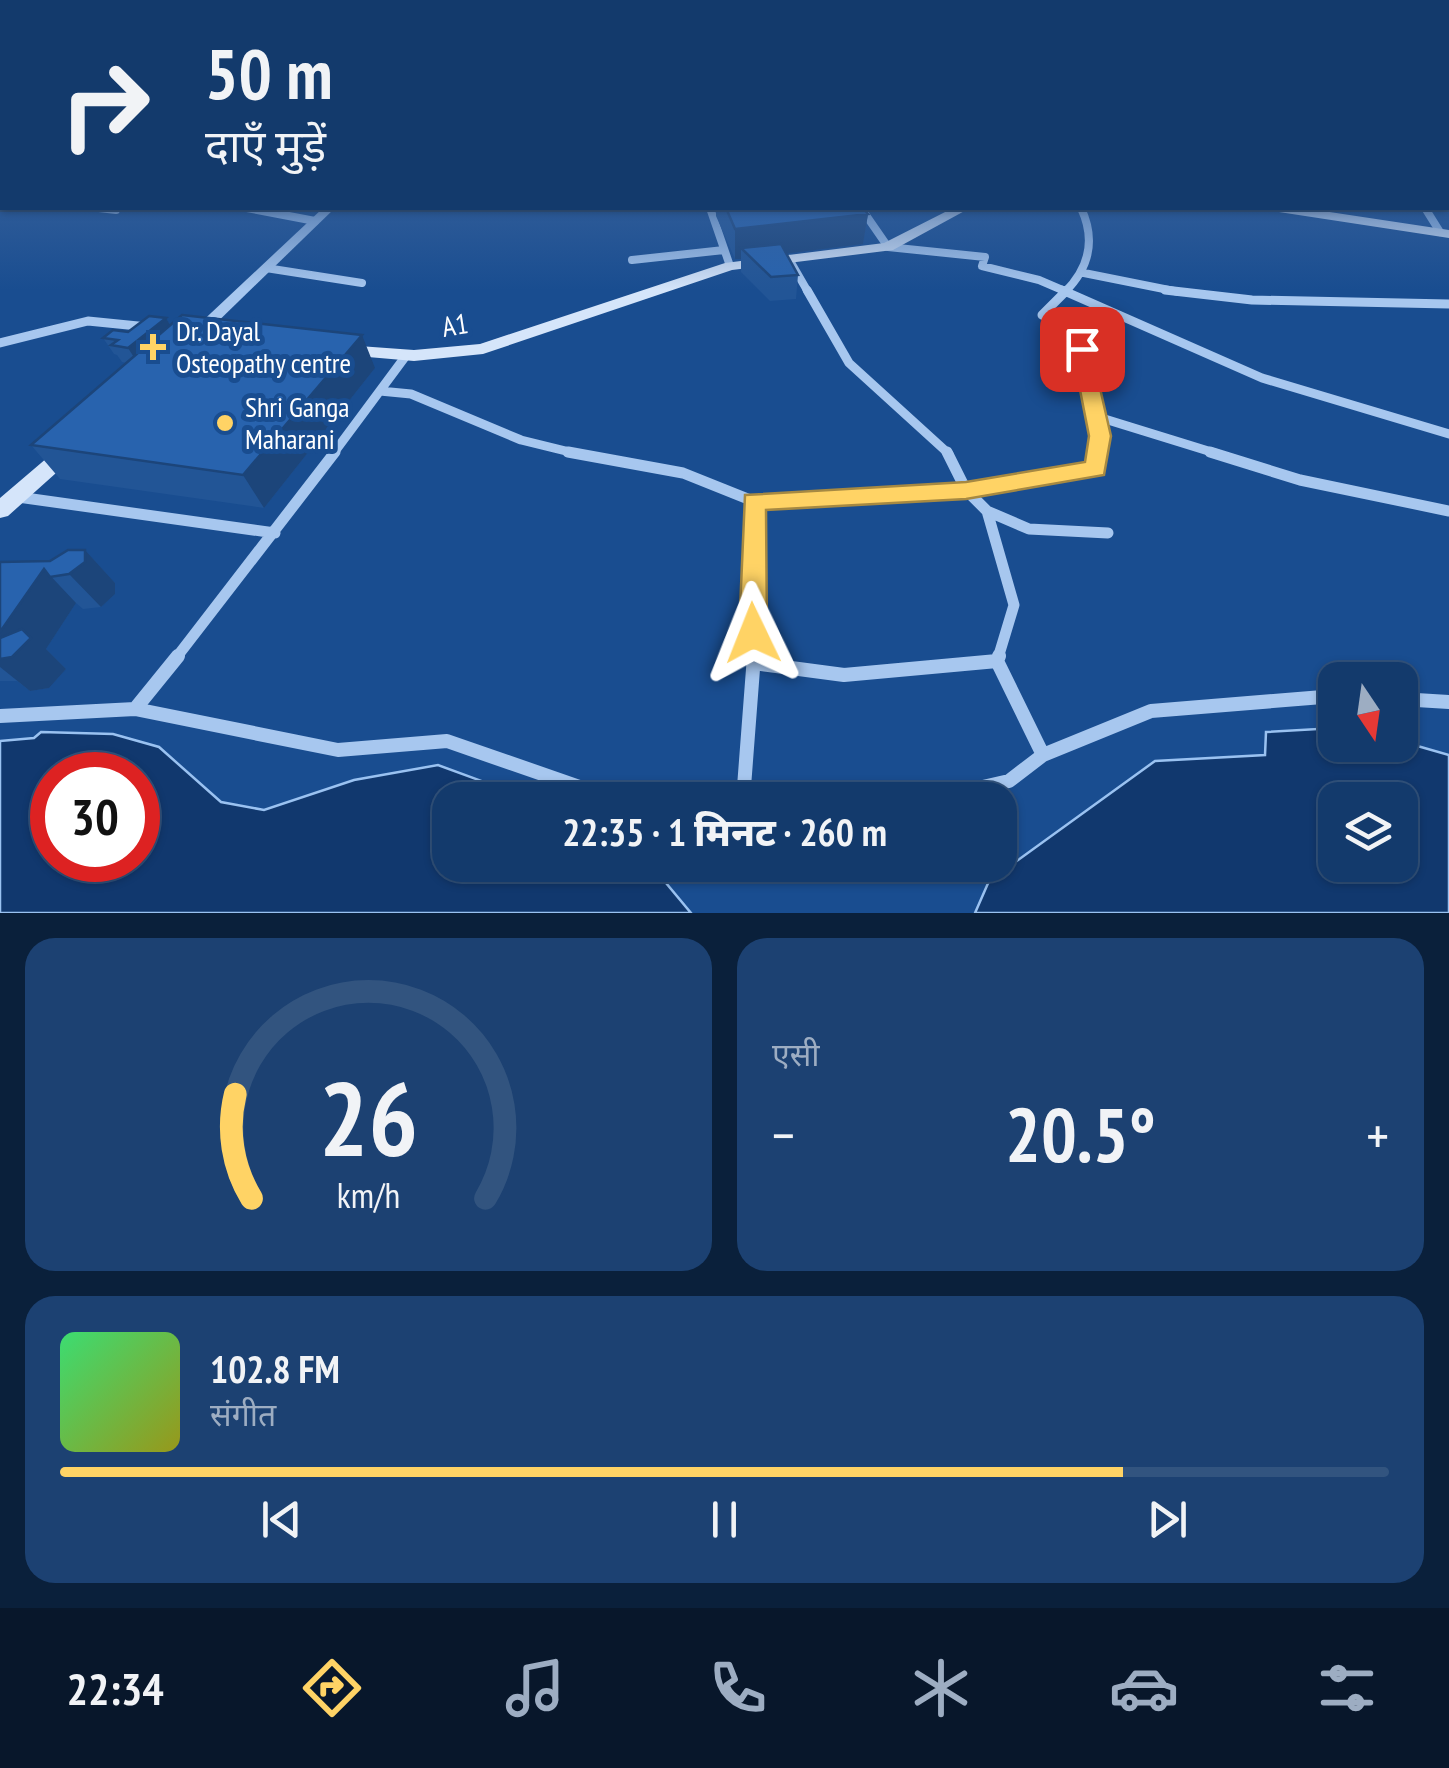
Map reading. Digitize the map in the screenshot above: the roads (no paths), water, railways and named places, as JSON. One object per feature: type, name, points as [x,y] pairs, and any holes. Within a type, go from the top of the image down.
[{"type":"main road","name":"A1","points":[[330,348],[405,357],[449,356],[483,349],[727,258],[789,258],[888,247],[958,210]]},
{"type":"main road","points":[[1291,210],[1445,233]]},
{"type":"main road","points":[[0,510],[88,434]]},
{"type":"street","points":[[257,210],[315,221]]},
{"type":"street","points":[[196,336],[326,210]]},
{"type":"street","points":[[632,260],[727,258],[711,210]]},
{"type":"street","points":[[863,210],[888,247],[985,258],[982,266],[1066,292],[1262,378],[1449,434]]},
{"type":"street","points":[[380,391],[411,394],[521,440],[600,460],[683,473],[754,501],[966,490],[1096,469],[1100,436],[1076,336],[1042,315],[1084,272],[1090,229],[1082,210]]},
{"type":"street","points":[[1427,210],[1445,233]]},
{"type":"street","points":[[789,258],[849,362],[870,386],[898,404],[954,458],[966,490],[986,511],[1029,529],[1108,533]]},
{"type":"street","points":[[266,268],[362,283]]},
{"type":"street","points":[[1084,272],[1175,292],[1252,300],[1449,304]]},
{"type":"street","points":[[2,339],[88,321],[162,329]]},
{"type":"street","points":[[135,709],[275,534],[405,357]]},
{"type":"street","points":[[1096,416],[1300,480],[1449,511]]},
{"type":"street","points":[[18,497],[275,534]]},
{"type":"street","points":[[744,782],[754,664],[754,501]]},
{"type":"street","points":[[986,511],[1014,605],[997,661],[1043,755]]},
{"type":"street","points":[[754,664],[776,670],[858,674],[997,661]]},
{"type":"street","points":[[1006,782],[1043,755],[1151,711],[1318,697]]},
{"type":"street","points":[[1418,700],[1449,702]]},
{"type":"street","points":[[0,716],[135,709],[338,750],[446,741],[566,782]]},
{"type":"water","points":[[1318,729],[1318,762],[1418,762],[1418,746],[1449,755],[1449,913],[975,913],[989,882],[1017,882],[1017,861],[1155,761],[1265,755],[1266,732]]},
{"type":"water","points":[[41,732],[113,734],[159,747],[221,802],[264,810],[354,780],[438,765],[484,782],[432,782],[432,882],[665,882],[691,913],[0,913],[0,741],[34,738]]},
{"type":"place","name":"Dr. Dayal Osteopathy centre","points":[[153,347]]},
{"type":"place","name":"Shri Ganga Maharani","points":[[225,423]]}]
